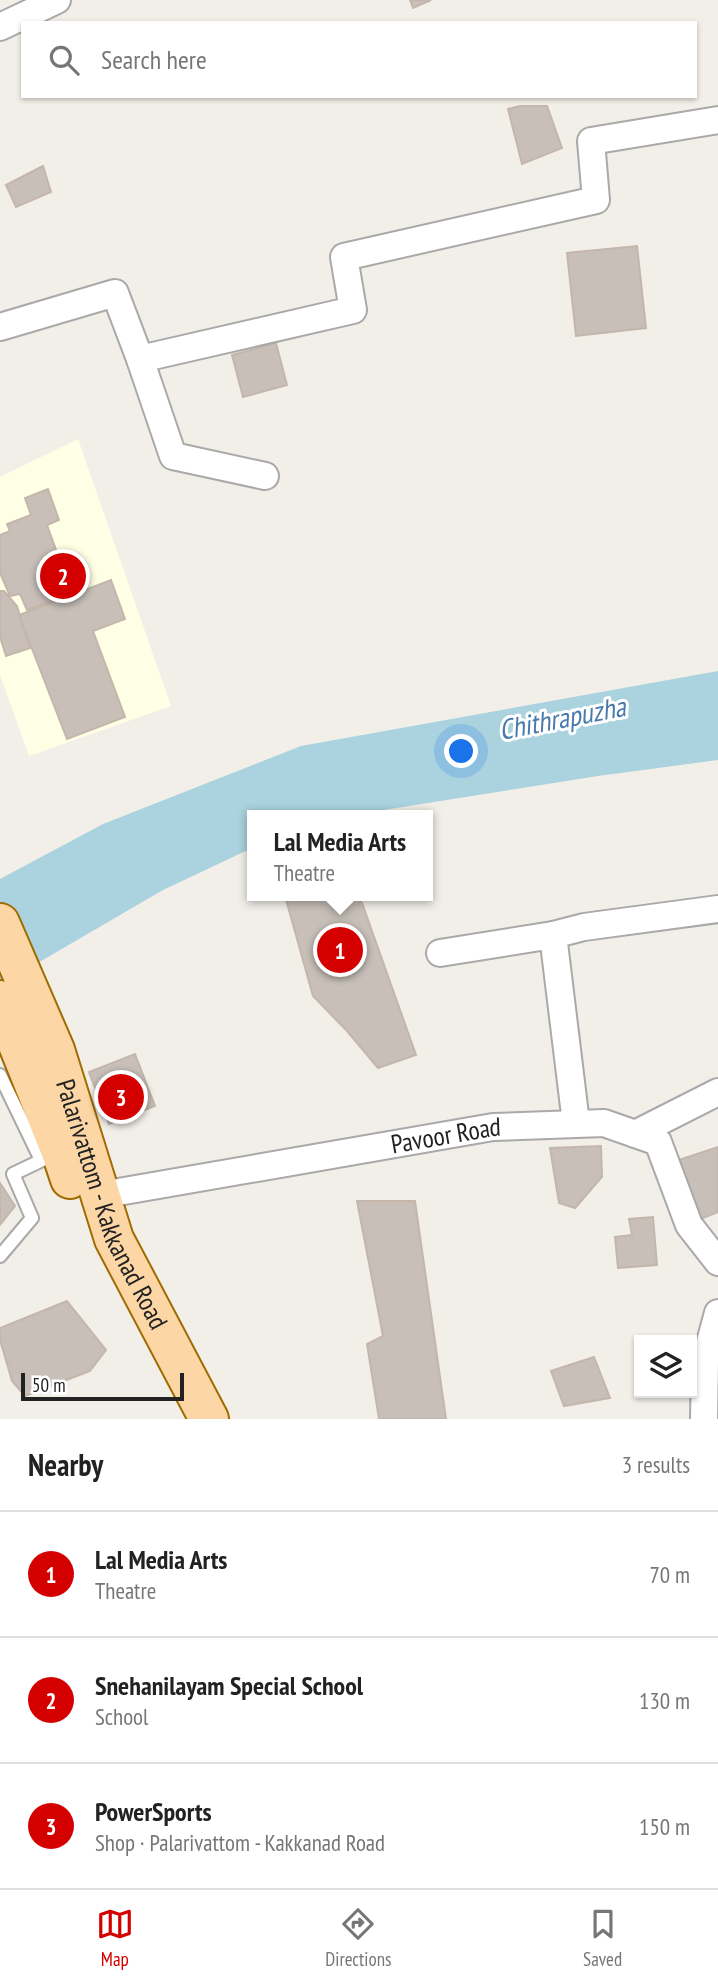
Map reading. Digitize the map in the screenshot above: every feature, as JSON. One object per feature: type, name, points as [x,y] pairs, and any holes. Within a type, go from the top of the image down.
[{"type":"main road","points":[[0,923],[13,991]]},
{"type":"main road","name":"Palarivattom - Kakkanad Road","points":[[13,991],[8,1066],[123,1304],[188,1419]]},
{"type":"main road","name":"Palarivattom - Kakkanad Road","points":[[13,991],[55,1050],[114,1239],[209,1419]]},
{"type":"street","points":[[0,27],[57,0]]},
{"type":"street","points":[[140,359],[353,310],[344,257],[596,200],[591,141],[718,120]]},
{"type":"street","points":[[0,327],[115,293],[173,456],[265,476]]},
{"type":"street","points":[[440,953],[584,928],[718,909]]},
{"type":"street","points":[[553,935],[576,1123]]},
{"type":"street","points":[[635,1134],[718,1092]]},
{"type":"street","name":"Pavoor Road","points":[[101,1195],[493,1127],[604,1123],[658,1142],[689,1225],[718,1262]]},
{"type":"street","points":[[704,1419],[718,1313]]},
{"type":"lane","points":[[0,1256],[33,1218],[13,1174],[51,1156]]},
{"type":"shaded area","points":[[78,439],[171,706],[29,756],[0,675],[0,477]]},
{"type":"water","name":"Chithrapuzha","points":[[718,671],[718,760],[384,810],[247,810],[247,850],[163,890],[0,985],[0,879],[103,824],[301,746]]},
{"type":"building","points":[[410,0],[431,0],[413,8]]},
{"type":"building","points":[[547,106],[562,148],[522,164],[508,109]]},
{"type":"building","points":[[43,166],[51,192],[16,207],[6,185]]},
{"type":"building","points":[[637,246],[646,328],[576,336],[567,253]]},
{"type":"building","points":[[276,343],[287,385],[243,397],[232,355]]},
{"type":"building","points":[[48,489],[59,520],[47,525],[72,594],[27,610],[20,594],[10,596],[0,573],[0,535],[10,531],[7,524],[31,515],[25,498]]},
{"type":"building","points":[[111,580],[125,619],[93,631],[125,717],[67,739],[19,615]]},
{"type":"building","points":[[0,591],[4,591],[17,606],[30,648],[6,656],[0,637]]},
{"type":"building","points":[[286,901],[359,901],[416,1055],[378,1068],[313,996]]},
{"type":"building","points":[[135,1054],[155,1106],[109,1124],[89,1072]]},
{"type":"building","points":[[601,1146],[602,1177],[575,1208],[559,1203],[550,1148]]},
{"type":"building","points":[[718,1147],[718,1212],[691,1223],[673,1162]]},
{"type":"building","points":[[0,1183],[15,1206],[0,1225]]},
{"type":"building","points":[[357,1201],[415,1201],[446,1419],[379,1419],[367,1344],[383,1336]]},
{"type":"building","points":[[653,1217],[657,1265],[618,1268],[615,1237],[632,1235],[629,1219]]},
{"type":"building","points":[[67,1301],[106,1350],[90,1371],[25,1396],[12,1381],[0,1340],[0,1328]]},
{"type":"building","points":[[594,1357],[610,1398],[564,1406],[551,1371]]},
{"type":"place","name":"Snehanilayam Special School","points":[[63,576]]},
{"type":"place","name":"Lal Media Arts","points":[[340,950]]},
{"type":"place","name":"PowerSports","points":[[121,1097]]}]
